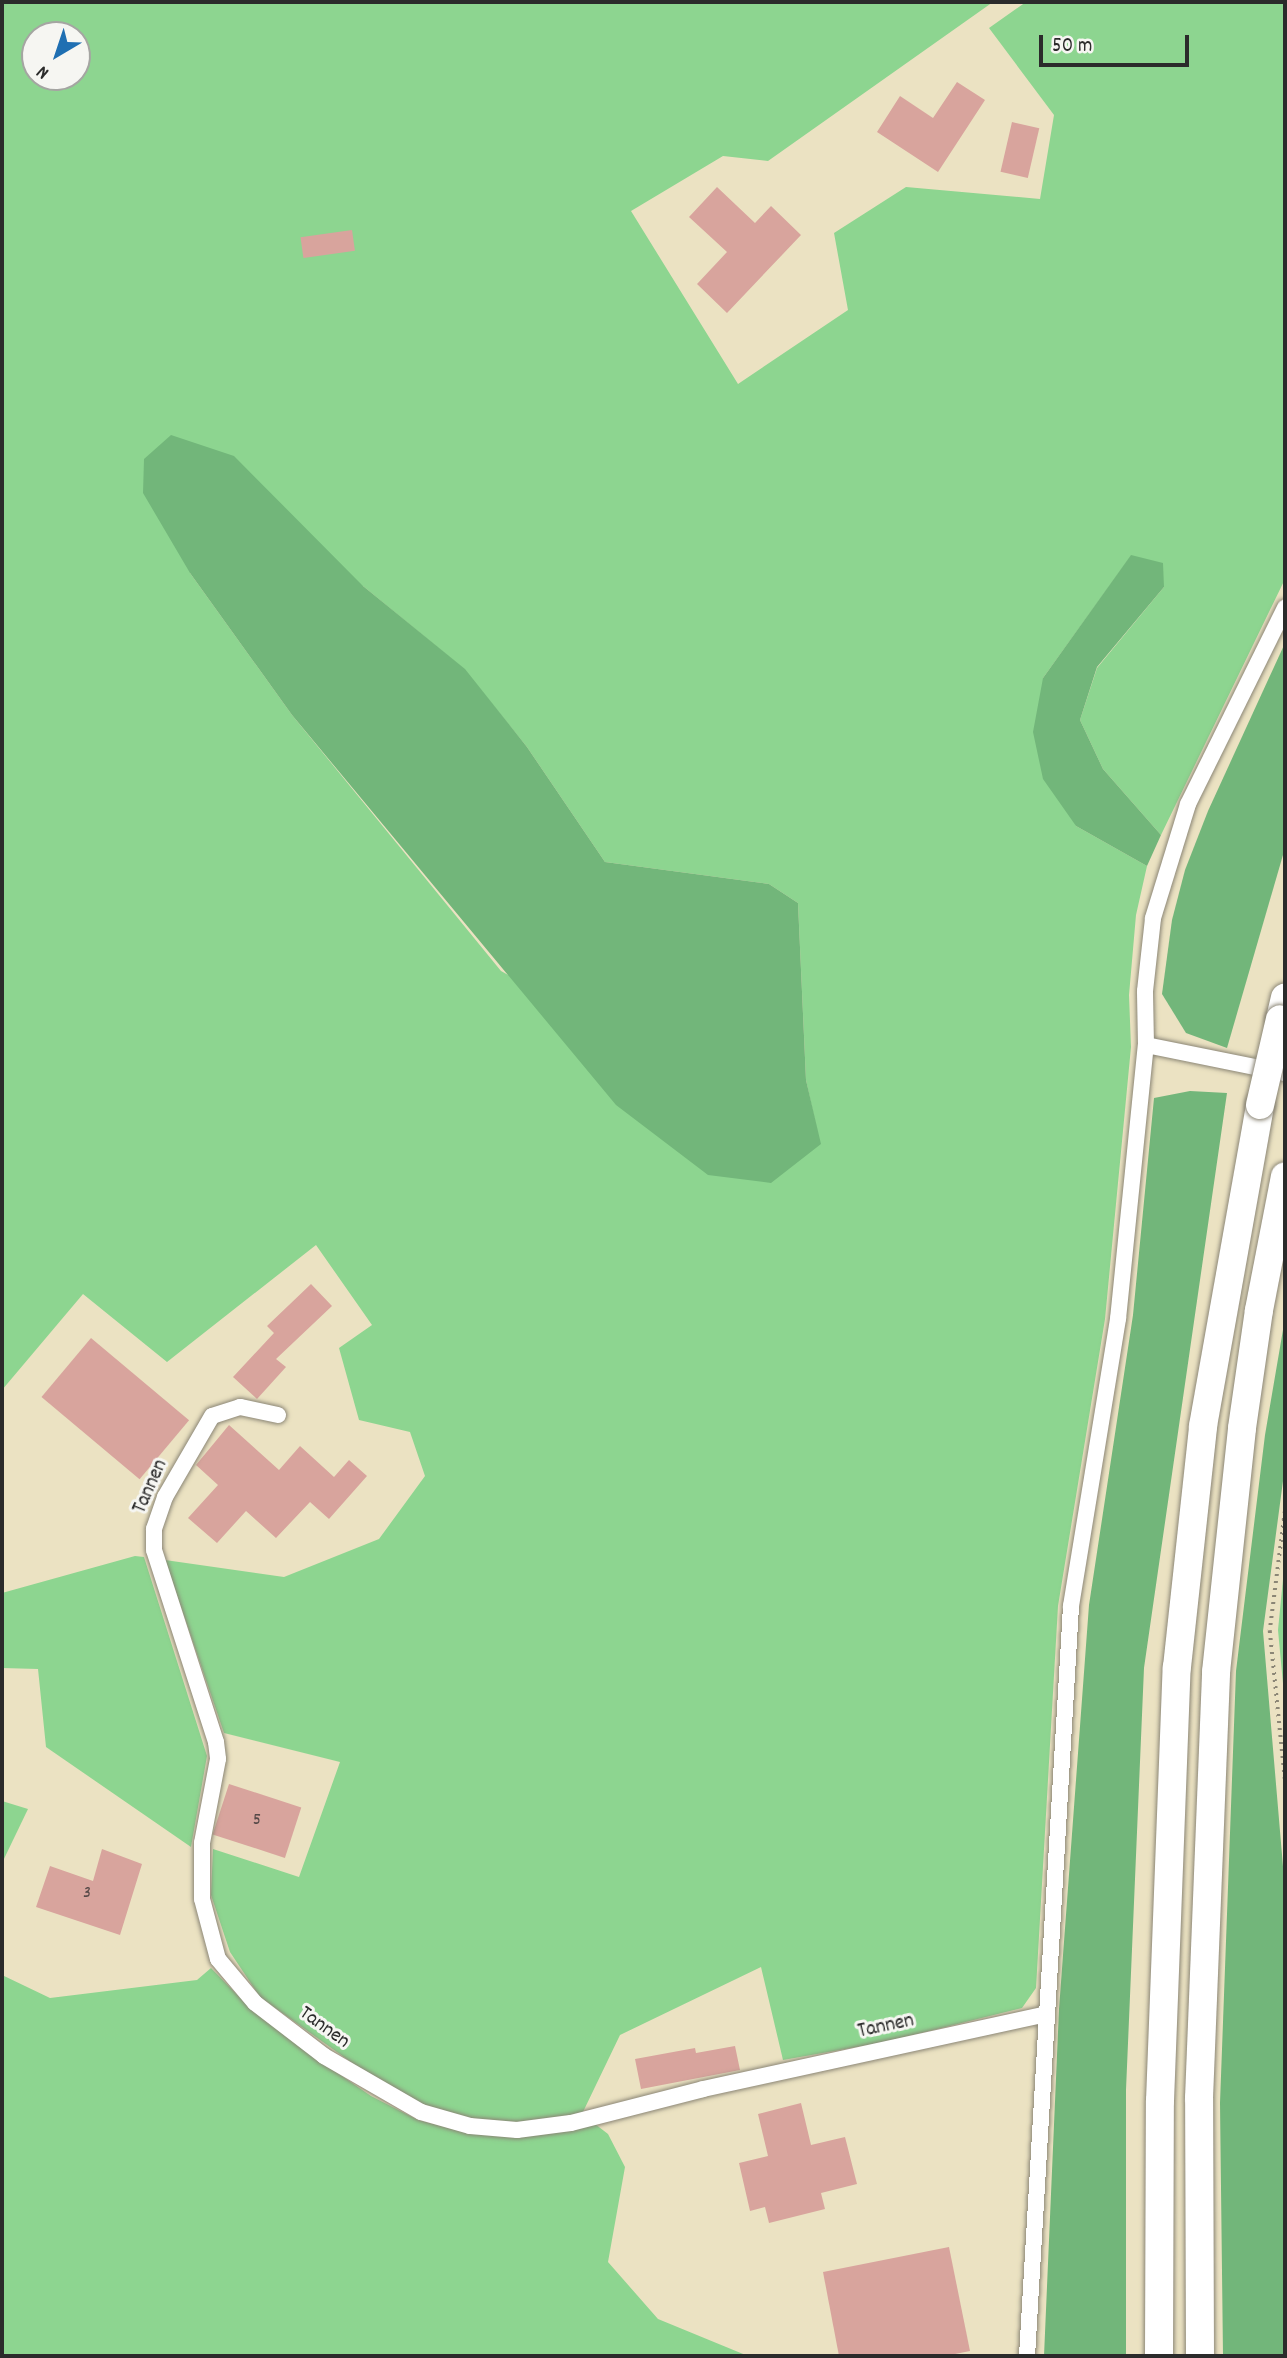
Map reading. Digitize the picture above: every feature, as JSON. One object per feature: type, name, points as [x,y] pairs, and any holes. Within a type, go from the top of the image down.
[{"type":"highway","points":[[1159,2356],[1162,2005],[1177,1667],[1203,1426],[1260,1105],[1282,1009]]},
{"type":"highway","points":[[1200,2356],[1199,2098],[1216,1672],[1249,1376],[1285,1176]]},
{"type":"street","points":[[1027,2356],[1071,1606],[1118,1319],[1146,1045],[1149,955],[1167,865],[1188,804],[1285,608]]},
{"type":"street","points":[[1146,1045],[1285,1073]]},
{"type":"street","name":"Tannen","points":[[278,1415],[240,1407],[212,1416],[165,1497],[154,1529],[154,1550],[216,1742],[218,1759],[202,1843],[202,1899],[218,1959],[255,2003],[324,2056],[421,2112],[470,2126],[517,2130],[571,2123],[703,2088],[1046,2014]]},
{"type":"path","points":[[1285,1512],[1270,1631],[1285,1780]]},
{"type":"green space","points":[[2,2],[993,2],[768,161],[723,156],[631,211],[738,384],[848,310],[834,233],[906,187],[1040,199],[1054,115],[989,28],[1026,2],[1285,2],[1285,579],[1161,835],[1103,769],[1080,720],[1097,668],[1164,587],[1131,556],[1043,678],[1076,826],[1147,866],[1136,915],[1129,995],[1131,1047],[1105,1319],[1058,1606],[1036,1988],[1022,2008],[885,2042],[783,2060],[761,1967],[620,2035],[582,2114],[519,2123],[471,2119],[424,2106],[379,2082],[260,1997],[230,1952],[211,1895],[213,1849],[299,1877],[340,1762],[224,1733],[165,1560],[284,1577],[379,1539],[425,1476],[410,1432],[359,1420],[339,1348],[372,1325],[316,1245],[167,1362],[83,1294],[2,1390]],"holes":[[[190,573],[363,586],[464,669],[527,747],[605,862],[769,884],[798,903],[806,1080],[820,1144],[501,971],[292,715]]]},
{"type":"green space","points":[[171,435],[234,456],[363,586],[465,669],[527,747],[605,862],[769,884],[798,903],[806,1080],[821,1144],[771,1183],[708,1175],[616,1105],[292,715],[190,573],[143,493],[144,459]]},
{"type":"green space","points":[[1131,555],[1163,563],[1164,587],[1097,667],[1080,720],[1103,769],[1161,835],[1147,866],[1076,826],[1043,779],[1033,732],[1043,678]]},
{"type":"green space","points":[[1285,643],[1285,848],[1227,1048],[1186,1033],[1162,994],[1172,920],[1185,870],[1208,811]]},
{"type":"green space","points":[[1190,1091],[1227,1093],[1144,1668],[1126,2090],[1126,2356],[1044,2356],[1059,2009],[1089,1605],[1133,1315],[1154,1098]]},
{"type":"green space","points":[[1285,1318],[1285,1466],[1263,1631],[1285,1890],[1285,2356],[1223,2356],[1220,2103],[1236,1671],[1265,1435]]},
{"type":"green space","points":[[135,1556],[144,1557],[207,1756],[191,1847],[46,1747],[38,1669],[2,1668],[2,1593]]},
{"type":"green space","points":[[1285,1559],[1285,1705],[1278,1630]]},
{"type":"green space","points":[[2,1801],[28,1809],[2,1863]]},
{"type":"green space","points":[[211,1968],[250,2008],[320,2061],[371,2096],[418,2120],[469,2133],[595,2124],[608,2134],[625,2167],[608,2262],[658,2319],[748,2356],[2,2356],[2,1975],[50,1998],[197,1980]]},
{"type":"building","points":[[957,82],[985,100],[938,172],[877,132],[900,96],[933,118]]},
{"type":"building","points":[[1012,122],[1039,128],[1028,178],[1001,172]]},
{"type":"building","points":[[717,187],[755,223],[771,206],[801,235],[727,313],[697,284],[727,252],[689,217]]},
{"type":"building","points":[[352,230],[355,251],[303,258],[301,237]]},
{"type":"building","points":[[311,1284],[332,1306],[276,1359],[286,1367],[257,1399],[233,1377],[274,1333],[267,1326]]},
{"type":"building","points":[[91,1338],[189,1420],[140,1479],[42,1397]]},
{"type":"building","points":[[229,1425],[279,1470],[300,1446],[334,1477],[349,1460],[367,1476],[329,1519],[310,1502],[276,1538],[246,1511],[217,1543],[188,1518],[218,1485],[196,1465]]},
{"type":"building","points":[[229,1784],[301,1807],[285,1858],[213,1834]]},
{"type":"building","points":[[102,1849],[142,1864],[120,1935],[36,1907],[50,1866],[93,1881]]},
{"type":"building","points":[[735,2046],[740,2070],[641,2089],[635,2059],[695,2048],[696,2053]]},
{"type":"building","points":[[801,2103],[811,2145],[845,2137],[857,2184],[821,2193],[825,2209],[769,2223],[765,2207],[750,2211],[739,2163],[768,2156],[758,2114]]},
{"type":"building","points":[[949,2247],[970,2351],[945,2356],[839,2356],[823,2272]]}]
